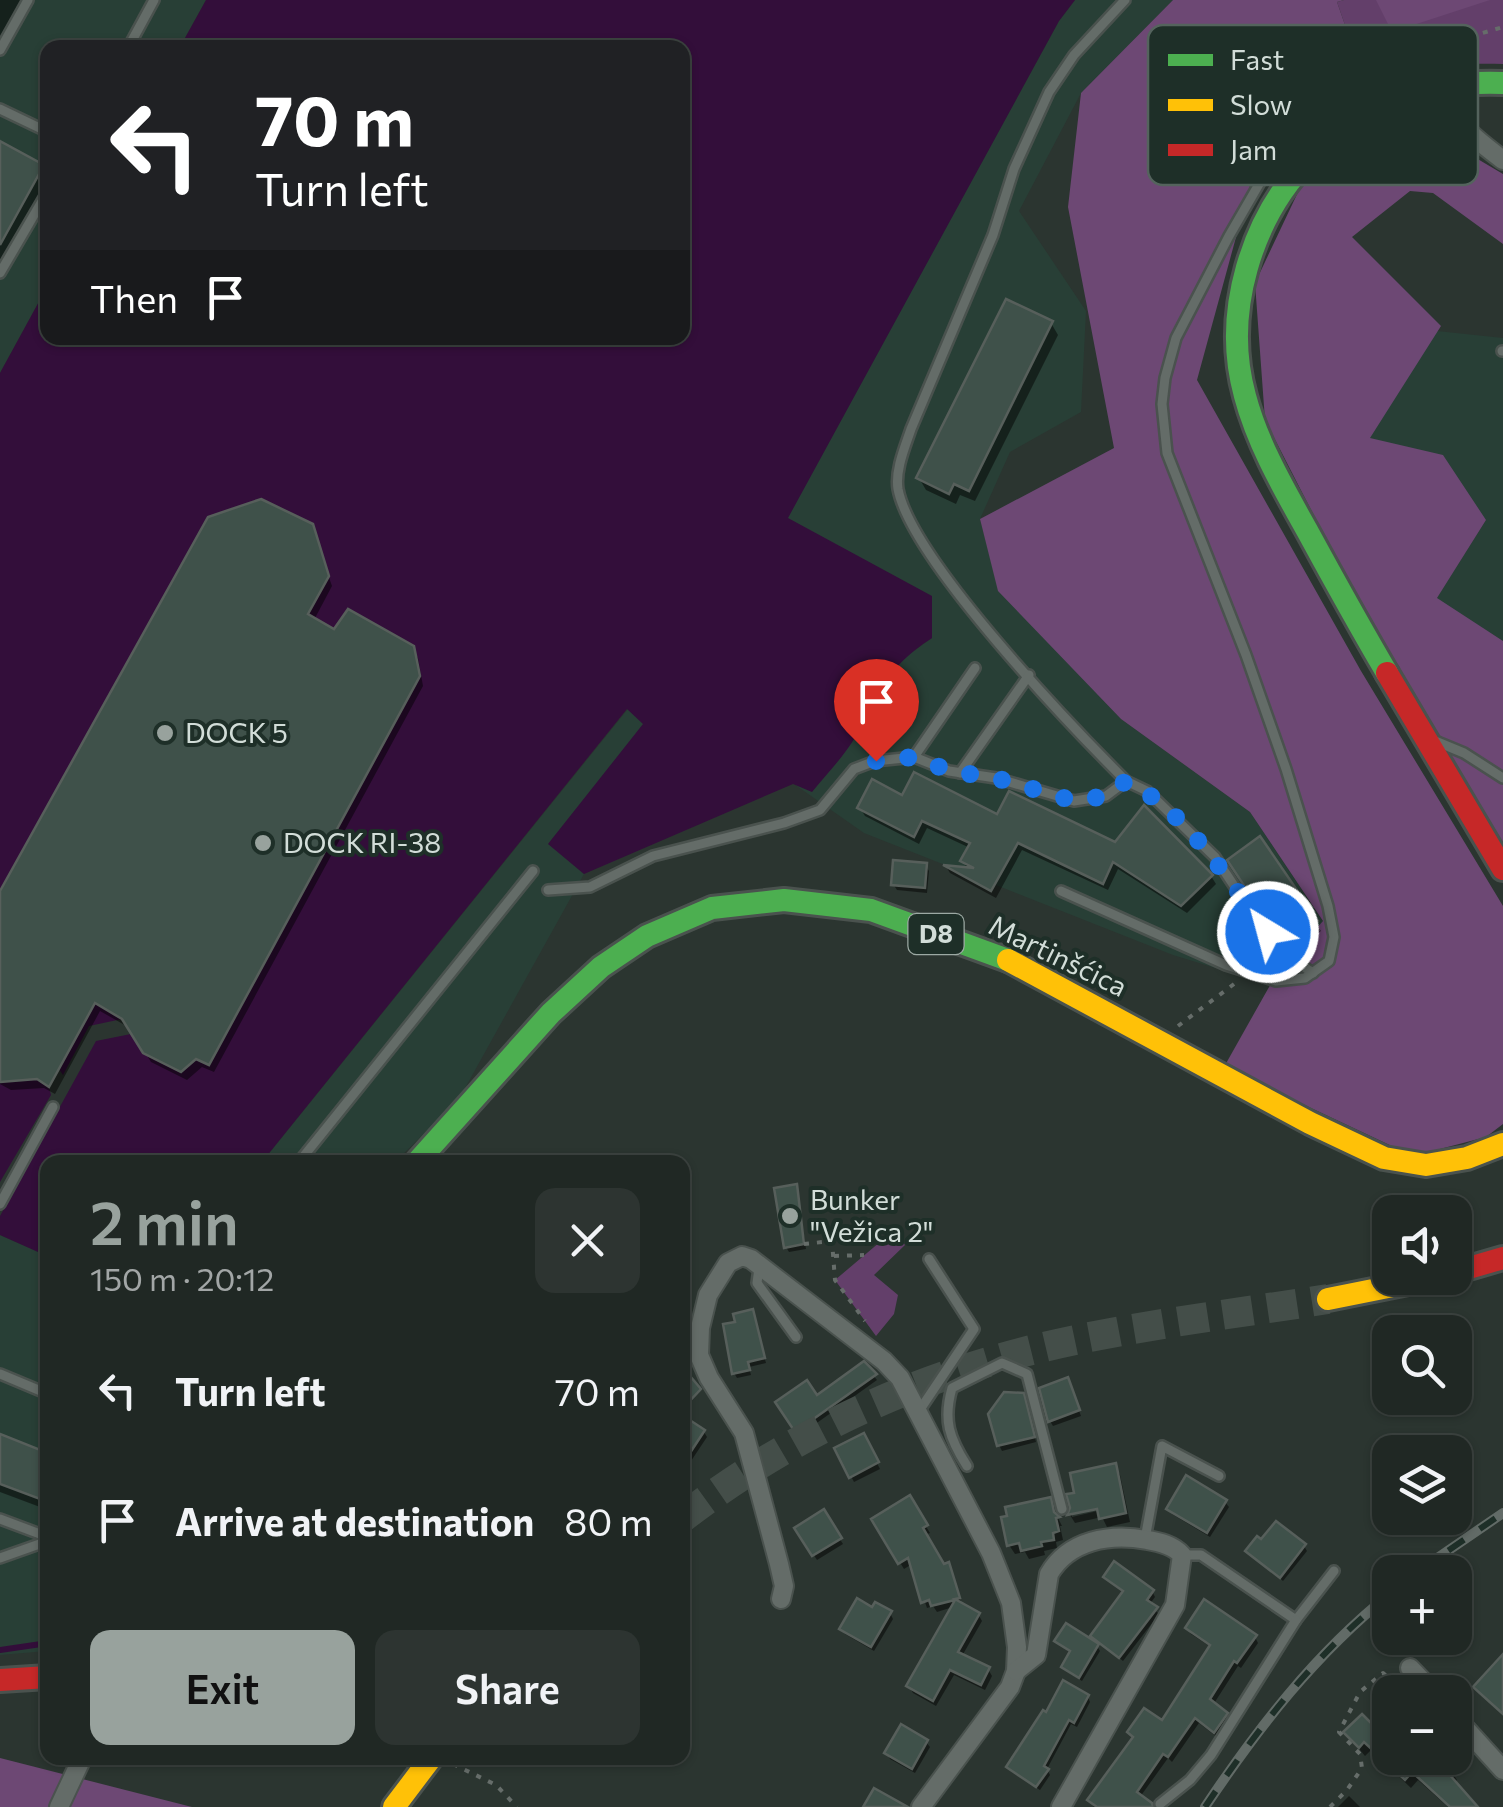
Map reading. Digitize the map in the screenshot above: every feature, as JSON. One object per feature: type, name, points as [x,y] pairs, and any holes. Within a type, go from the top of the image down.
[{"type":"main road","points":[[1478,83],[1503,83]]},
{"type":"main road","points":[[1287,185],[1257,236],[1240,289],[1236,317],[1247,405],[1270,458],[1380,667],[1503,869]]},
{"type":"main road","name":"Martinšćica","points":[[423,1155],[551,1013],[601,967],[648,936],[712,908],[784,900],[871,910],[1004,958],[1310,1123],[1384,1158],[1426,1165],[1467,1158],[1503,1144]]},
{"type":"main road","points":[[1472,1267],[1503,1258]]},
{"type":"main road","points":[[1328,1299],[1372,1290]]},
{"type":"main road","points":[[0,1680],[40,1677]]},
{"type":"main road","points":[[394,1807],[432,1765]]},
{"type":"street","points":[[1478,138],[1503,160]]},
{"type":"street","points":[[781,1600],[781,1575],[744,1432],[699,1355],[700,1328],[708,1296],[735,1257],[751,1258],[884,1361],[900,1378],[991,1553],[1010,1603],[1017,1647],[1016,1671],[1000,1704],[947,1768],[921,1807]]},
{"type":"street","points":[[1016,1671],[1036,1655],[1045,1590],[1056,1563],[1072,1549],[1108,1537],[1162,1543],[1182,1555],[1175,1605],[1061,1807]]},
{"type":"street","points":[[1410,1668],[1417,1675]]},
{"type":"street","points":[[1472,1736],[1503,1770]]},
{"type":"street","points":[[59,1807],[79,1765]]},
{"type":"lane","points":[[0,50],[28,0]]},
{"type":"lane","points":[[132,40],[154,0]]},
{"type":"lane","points":[[1125,0],[1074,55],[1049,92],[1014,169],[993,235],[911,429],[898,490],[934,561],[1029,675],[1126,781],[1147,791],[1215,857],[1289,957],[1313,972]]},
{"type":"lane","points":[[0,109],[40,128]]},
{"type":"lane","points":[[1061,891],[1226,965],[1276,981],[1305,978],[1328,961],[1334,937],[1328,906],[1246,655],[1167,453],[1162,404],[1164,378],[1176,338],[1259,185]]},
{"type":"lane","points":[[0,273],[40,205]]},
{"type":"lane","points":[[914,757],[975,668]]},
{"type":"lane","points":[[960,774],[1029,675]]},
{"type":"lane","points":[[1422,736],[1464,753],[1503,778]]},
{"type":"lane","points":[[548,890],[590,887],[653,856],[820,810],[854,768],[876,761],[914,757],[960,774],[996,778],[1074,801],[1106,796],[1126,781]]},
{"type":"lane","points":[[305,1155],[533,871]]},
{"type":"lane","points":[[0,1204],[53,1107]]},
{"type":"lane","points":[[919,1412],[974,1329],[928,1259]]},
{"type":"lane","points":[[760,1266],[756,1283],[796,1336]]},
{"type":"lane","points":[[928,1429],[945,1411],[952,1388],[979,1372],[1002,1363],[1026,1374],[1062,1509]]},
{"type":"lane","points":[[0,1374],[40,1391]]},
{"type":"lane","points":[[945,1411],[967,1466]]},
{"type":"lane","points":[[1145,1540],[1162,1446],[1219,1476]]},
{"type":"lane","points":[[0,1519],[40,1536]]},
{"type":"lane","points":[[0,1558],[40,1542]]},
{"type":"lane","points":[[1182,1555],[1201,1554],[1296,1620]]},
{"type":"lane","points":[[1160,1804],[1190,1780],[1211,1755],[1296,1620],[1334,1571]]},
{"type":"path","points":[[1478,34],[1503,27]]},
{"type":"path","points":[[1141,1030],[1170,1033],[1235,983],[1249,990],[1253,972]]},
{"type":"path","points":[[804,1244],[832,1241],[835,1280],[866,1322]]},
{"type":"path","points":[[834,1256],[864,1255]]},
{"type":"path","points":[[1330,1807],[1362,1768],[1360,1754],[1339,1732],[1360,1692],[1372,1682]]},
{"type":"path","points":[[451,1765],[496,1785],[517,1807]]},
{"type":"shaded area","points":[[0,0],[206,0],[184,40],[40,40],[40,300],[0,373]]},
{"type":"shaded area","points":[[206,0],[1075,0],[1059,21],[788,518],[932,596],[932,638],[894,671],[835,765],[812,792],[793,784],[584,874],[548,844],[643,724],[627,709],[268,1155],[40,1155],[40,1253],[0,1235],[0,373],[40,300],[40,345],[690,345],[690,40],[184,40]]},
{"type":"shaded area","points":[[1075,0],[1173,0],[1081,93],[1019,211],[1086,311],[1081,412],[1010,452],[980,519],[999,591],[1121,719],[1250,812],[1323,922],[1295,959],[1278,971],[1230,960],[1222,970],[1173,955],[864,833],[794,784],[897,663],[932,638],[787,519],[1059,21]]},
{"type":"shaded area","points":[[1173,0],[1344,0],[1337,2],[1345,25],[1148,25]]},
{"type":"shaded area","points":[[1376,0],[1490,0],[1413,25],[1388,25]]},
{"type":"shaded area","points":[[1503,0],[1503,64],[1478,65],[1478,25],[1345,25],[1337,2]]},
{"type":"shaded area","points":[[1148,25],[1148,185],[1250,185],[1197,380],[1361,671],[1503,906],[1503,1124],[1486,1137],[1413,1156],[1224,1067],[1278,971],[1323,921],[1250,812],[1121,719],[998,591],[980,519],[1114,448],[1068,207],[1081,93]]},
{"type":"shaded area","points":[[1478,159],[1503,174],[1503,244],[1433,193],[1410,191],[1352,237],[1441,326],[1370,438],[1443,455],[1486,520],[1437,598],[1503,641],[1503,845],[1351,588],[1265,420],[1255,283],[1300,188],[1478,185]]},
{"type":"shaded area","points":[[1437,331],[1503,338],[1503,641],[1436,599],[1486,520],[1369,438]]},
{"type":"shaded area","points":[[628,709],[644,724],[549,843],[584,874],[459,1099],[402,1155],[268,1155]]},
{"type":"shaded area","points":[[893,1231],[905,1245],[874,1275],[898,1295],[894,1314],[876,1336],[835,1280]]},
{"type":"shaded area","points":[[0,1235],[40,1252],[40,1652],[0,1655]]},
{"type":"shaded area","points":[[0,1758],[192,1807],[0,1807]]},
{"type":"pier","points":[[122,1019],[131,1034],[96,1041],[0,1216],[0,1182],[51,1095],[49,1087],[59,1069],[63,1075],[89,1026]]},
{"type":"building","points":[[0,141],[40,163],[40,172],[0,245]]},
{"type":"building","points":[[1006,299],[1053,321],[969,491],[954,484],[949,494],[916,478]]},
{"type":"building","points":[[261,499],[313,524],[329,576],[308,614],[334,629],[348,609],[414,646],[420,676],[209,1065],[196,1059],[181,1072],[143,1053],[122,1019],[95,1003],[49,1087],[37,1079],[0,1082],[0,891],[208,517]]},
{"type":"building","points":[[914,772],[997,814],[1009,791],[1115,842],[1144,805],[1213,875],[1181,906],[1113,862],[1103,884],[1018,843],[991,891],[943,865],[974,868],[960,861],[970,843],[922,821],[914,837],[857,808],[872,779],[902,795]]},
{"type":"building","points":[[1260,836],[1318,921],[1286,941],[1227,860]]},
{"type":"building","points":[[893,860],[927,863],[925,888],[891,885]]},
{"type":"building","name":"Bunker \"Vežica 2\"","points":[[797,1184],[804,1244],[784,1248],[774,1188]]},
{"type":"building","points":[[753,1309],[765,1358],[748,1362],[750,1370],[732,1374],[723,1324],[735,1322],[733,1314]]},
{"type":"building","points":[[864,1361],[877,1374],[795,1432],[775,1402],[807,1380],[817,1395]]},
{"type":"building","points":[[690,1376],[701,1389],[690,1401]]},
{"type":"building","points":[[1068,1377],[1080,1410],[1048,1422],[1039,1388]]},
{"type":"building","points":[[1004,1392],[1024,1393],[1035,1437],[997,1446],[988,1414]]},
{"type":"building","points":[[690,1420],[705,1430],[690,1453]]},
{"type":"building","points":[[864,1433],[879,1462],[849,1478],[834,1448]]},
{"type":"building","points":[[0,1434],[40,1450],[40,1499],[0,1484]]},
{"type":"building","points":[[1116,1463],[1126,1513],[1099,1519],[1097,1509],[1067,1515],[1070,1508],[1066,1494],[1074,1493],[1070,1473]]},
{"type":"building","points":[[1186,1475],[1227,1500],[1207,1533],[1166,1509]]},
{"type":"building","points":[[910,1495],[928,1525],[923,1528],[944,1564],[949,1562],[960,1598],[955,1599],[980,1613],[958,1652],[990,1667],[981,1685],[950,1670],[933,1701],[906,1686],[955,1600],[931,1606],[929,1600],[921,1603],[908,1558],[898,1564],[871,1519]]},
{"type":"building","points":[[1051,1497],[1054,1512],[1060,1517],[1056,1518],[1059,1531],[1053,1533],[1054,1540],[1021,1551],[1019,1543],[1007,1546],[1001,1517],[1007,1516],[1005,1507]]},
{"type":"building","points":[[824,1509],[842,1538],[812,1556],[794,1528]]},
{"type":"building","points":[[1276,1521],[1306,1544],[1280,1578],[1245,1551]]},
{"type":"building","points":[[1114,1561],[1154,1590],[1147,1600],[1158,1607],[1119,1658],[1090,1636],[1123,1591],[1103,1577]]},
{"type":"building","points":[[857,1598],[872,1607],[875,1602],[892,1611],[871,1647],[839,1629]]},
{"type":"building","points":[[1204,1599],[1257,1635],[1237,1663],[1234,1661],[1210,1699],[1228,1713],[1214,1733],[1195,1718],[1168,1757],[1163,1754],[1137,1792],[1153,1807],[1097,1807],[1087,1800],[1133,1737],[1127,1732],[1144,1708],[1162,1720],[1210,1645],[1185,1628]]},
{"type":"building","points":[[1066,1623],[1099,1644],[1079,1678],[1061,1667],[1070,1651],[1054,1641]]},
{"type":"building","points":[[1503,1654],[1503,1714],[1473,1687]]},
{"type":"building","points":[[1063,1680],[1089,1695],[1074,1723],[1069,1720],[1044,1766],[1049,1769],[1036,1787],[1006,1767],[1043,1710],[1046,1712]]},
{"type":"building","points":[[1362,1714],[1372,1724],[1372,1749],[1364,1742],[1359,1748],[1343,1732]]},
{"type":"building","points":[[901,1724],[928,1740],[912,1769],[884,1753]]},
{"type":"building","points":[[1415,1775],[1450,1775],[1478,1807],[1450,1807]]},
{"type":"building","points":[[874,1788],[908,1807],[863,1807]]},
{"type":"waterway","points":[[0,1650],[40,1644]]},
{"type":"tunnel","points":[[690,1512],[809,1436],[947,1375],[1079,1339],[1328,1299]]},
{"type":"railway","points":[[1442,1555],[1503,1513]]},
{"type":"railway","points":[[1205,1807],[1289,1693],[1372,1609]]},
{"type":"traffic: fast","points":[[1478,83],[1503,83]]},
{"type":"traffic: fast","points":[[1287,185],[1258,237],[1240,300],[1237,332],[1245,396],[1272,467],[1387,673]]},
{"type":"traffic: fast","points":[[423,1155],[551,1013],[601,967],[647,936],[712,908],[784,900],[871,910],[1008,960]]},
{"type":"traffic: slow","points":[[1008,960],[1310,1123],[1384,1158],[1426,1165],[1467,1158],[1503,1144]]},
{"type":"traffic: slow","points":[[1328,1299],[1372,1290]]},
{"type":"traffic: slow","points":[[394,1807],[426,1765]]},
{"type":"traffic: jam","points":[[1387,673],[1503,869]]},
{"type":"traffic: jam","points":[[1472,1267],[1503,1258]]},
{"type":"traffic: jam","points":[[0,1680],[40,1678]]},
{"type":"place","name":"DOCK 5","points":[[165,733]]},
{"type":"place","name":"DOCK RI-38","points":[[263,843]]},
{"type":"place","name":"Bunker \"Vežica 2\"","points":[[790,1216]]},
{"type":"route","points":[[876,761],[914,757],[950,771],[996,778],[1074,801],[1106,796],[1126,781],[1147,791],[1215,857],[1268,932]]}]
